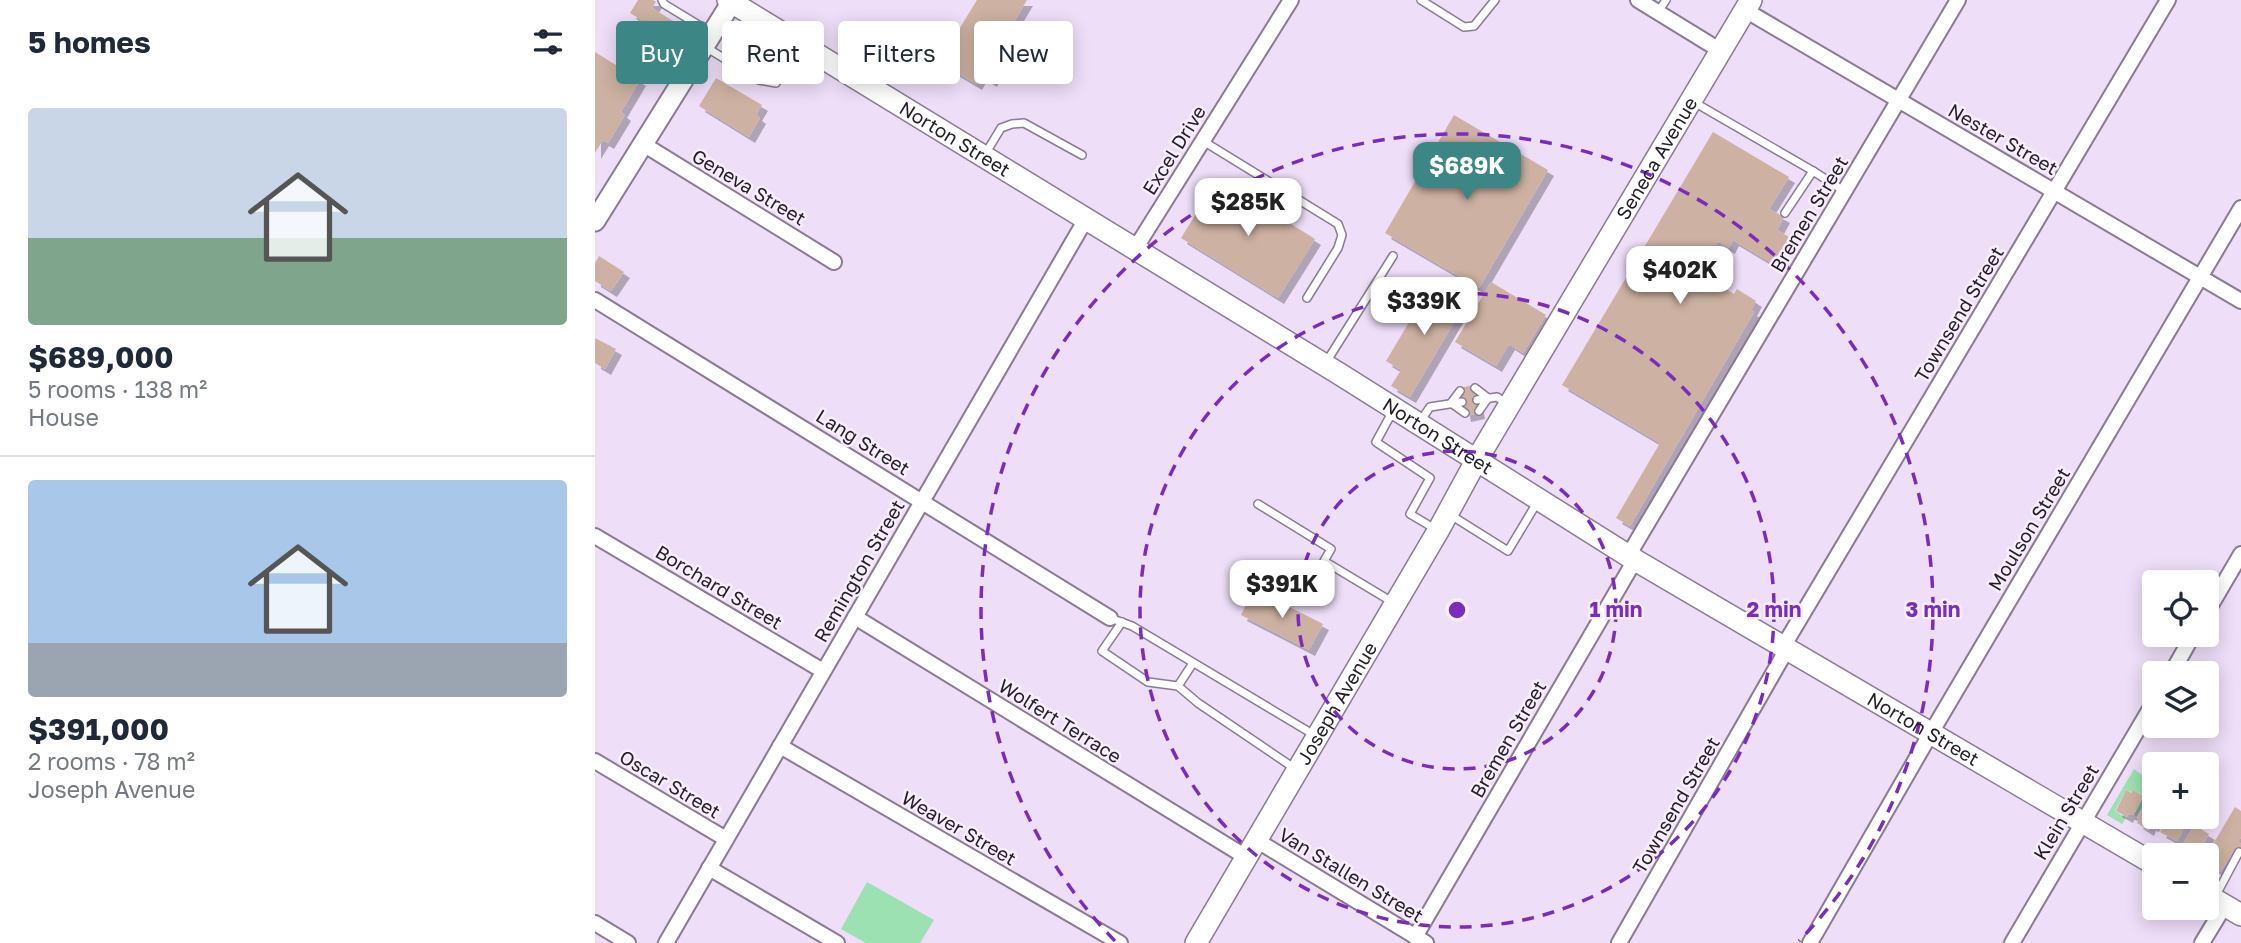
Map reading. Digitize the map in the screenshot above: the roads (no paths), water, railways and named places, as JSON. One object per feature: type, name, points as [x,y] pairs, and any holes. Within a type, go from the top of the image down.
[{"type":"main road","name":"Norton Street","points":[[730,1],[763,21]]},
{"type":"main road","name":"Seneca Avenue","points":[[1476,461],[1748,5]]},
{"type":"main road","name":"Norton Street","points":[[824,58],[1324,364],[1631,558],[2142,857]]},
{"type":"main road","name":"Joseph Avenue","points":[[1196,943],[1443,522],[1476,461]]},
{"type":"street","name":"Excel Drive","points":[[1135,249],[1291,0]]},
{"type":"street","points":[[1638,0],[1662,6],[1721,51]]},
{"type":"street","name":"Bremen Street","points":[[1421,940],[1631,558],[1958,0]]},
{"type":"street","name":"Townsend Street","points":[[1619,943],[1785,648],[2168,0]]},
{"type":"street","points":[[708,40],[730,1]]},
{"type":"street","name":"Nester Street","points":[[1748,5],[1899,101],[2241,301]]},
{"type":"street","points":[[598,209],[680,84]]},
{"type":"street","name":"Geneva Street","points":[[643,144],[834,262]]},
{"type":"street","name":"Moulson Street","points":[[1810,943],[2241,208]]},
{"type":"street","name":"Remington Street","points":[[666,943],[1086,219]]},
{"type":"street","name":"Lang Street","points":[[595,300],[1116,620]]},
{"type":"street","name":"Borchard Street","points":[[595,536],[823,671]]},
{"type":"street","points":[[2219,592],[2241,554]]},
{"type":"street","name":"Wolfert Terrace","points":[[855,617],[1251,849]]},
{"type":"street","name":"Klein Street","points":[[2012,943],[2142,722]]},
{"type":"street","name":"Weaver Street","points":[[780,746],[1119,943]]},
{"type":"street","name":"Oscar Street","points":[[595,761],[726,839]]},
{"type":"street","name":"Van Stallen Street","points":[[1251,849],[1421,940]]},
{"type":"street","points":[[709,868],[837,943]]},
{"type":"street","points":[[2202,943],[2222,903]]},
{"type":"street","points":[[595,923],[628,943]]},
{"type":"lane","points":[[662,0],[685,21]]},
{"type":"lane","points":[[1421,0],[1464,27],[1475,26],[1495,0]]},
{"type":"lane","points":[[708,40],[722,51]]},
{"type":"lane","points":[[1691,101],[1845,192]]},
{"type":"lane","points":[[983,156],[1002,128],[1024,123],[1082,155]]},
{"type":"lane","points":[[1203,141],[1338,224],[1342,235],[1338,248],[1307,298]]},
{"type":"lane","points":[[1785,213],[1813,171]]},
{"type":"lane","points":[[1324,364],[1393,256]]},
{"type":"lane","points":[[1475,388],[1488,398]]},
{"type":"lane","points":[[1451,403],[1460,391]]},
{"type":"lane","points":[[1477,400],[1497,397],[1510,405]]},
{"type":"lane","points":[[1479,411],[1488,398]]},
{"type":"lane","points":[[1418,424],[1430,407],[1462,402]]},
{"type":"lane","points":[[1451,403],[1465,413]]},
{"type":"lane","points":[[1395,409],[1376,442],[1430,478],[1410,514],[1443,522],[1508,551],[1538,500]]},
{"type":"lane","points":[[1258,504],[1331,549],[1324,561],[1395,604]]},
{"type":"lane","points":[[1297,770],[1198,704],[1178,686],[1148,682],[1103,651],[1116,620],[1132,626],[1316,737]]},
{"type":"lane","points":[[1178,686],[1193,663]]},
{"type":"lane","points":[[2222,903],[2239,852]]}]
